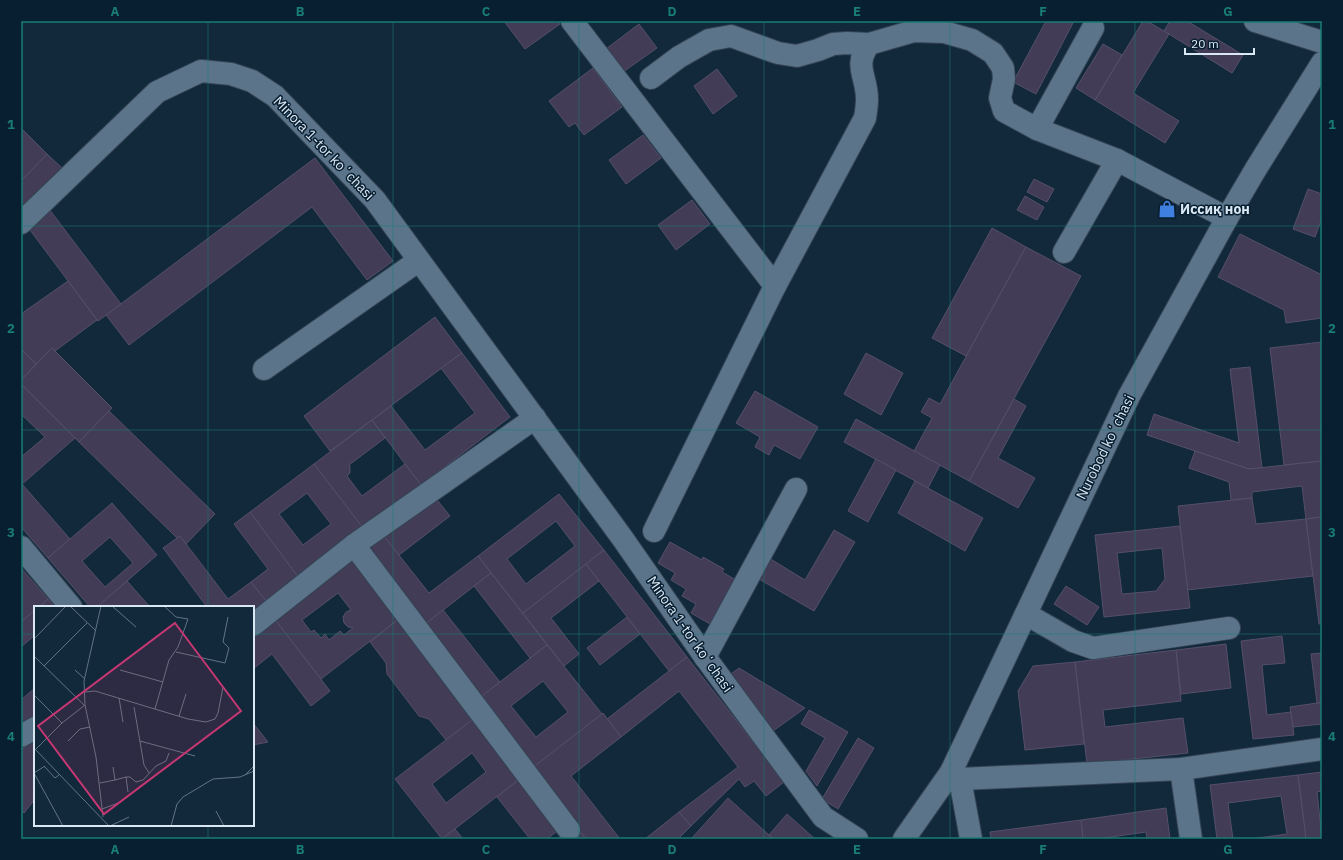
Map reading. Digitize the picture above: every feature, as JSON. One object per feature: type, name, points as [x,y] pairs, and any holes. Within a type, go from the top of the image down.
[{"type":"street","points":[[572,21],[775,286]]},
{"type":"street","points":[[1255,21],[1322,42]]},
{"type":"street","points":[[1037,129],[1094,28]]},
{"type":"street","points":[[651,78],[679,57],[709,40],[731,36],[778,53],[797,56],[834,44],[869,44],[914,31],[944,32],[972,40],[992,53],[1003,68],[1004,79],[1000,98],[1004,111],[1037,129],[1117,160],[1227,218]]},
{"type":"street","points":[[654,531],[775,286],[865,118],[867,99],[861,66],[863,52],[869,44]]},
{"type":"street","name":"Nurobod koʻchasi","points":[[904,839],[956,775],[1026,614],[1130,396],[1227,218],[1322,62]]},
{"type":"street","name":"Minora 1-tor koʻchasi","points":[[21,223],[157,92],[201,71],[231,74],[252,81],[275,96],[375,200],[418,261],[623,539],[706,657],[823,817],[857,839]]},
{"type":"street","points":[[1064,252],[1117,160]]},
{"type":"street","points":[[264,369],[418,261]]},
{"type":"street","points":[[254,624],[354,545],[535,418]]},
{"type":"street","points":[[706,657],[796,489]]},
{"type":"street","points":[[354,545],[569,830]]},
{"type":"street","points":[[21,547],[70,606]]},
{"type":"street","points":[[1026,614],[1073,641],[1093,648],[1229,628]]},
{"type":"street","points":[[21,736],[34,729]]},
{"type":"street","points":[[971,839],[956,775],[1181,769],[1322,749]]},
{"type":"street","points":[[1181,769],[1191,839]]},
{"type":"building","points":[[504,21],[558,21],[560,24],[525,49]]},
{"type":"building","points":[[1046,21],[1074,21],[1036,94],[1013,82]]},
{"type":"building","points":[[1143,21],[1147,21],[1169,34],[1133,93],[1179,121],[1165,143],[1095,100]]},
{"type":"building","points":[[1170,21],[1187,21],[1243,55],[1232,73],[1164,31]]},
{"type":"building","points":[[639,24],[657,48],[623,72],[606,49]]},
{"type":"building","points":[[1103,44],[1122,55],[1095,100],[1076,88]]},
{"type":"building","points":[[593,68],[622,107],[584,135],[575,123],[569,127],[549,101]]},
{"type":"building","points":[[717,69],[737,96],[713,114],[694,86]]},
{"type":"building","points":[[21,128],[47,154],[21,181]]},
{"type":"building","points":[[643,135],[661,158],[626,184],[609,160]]},
{"type":"building","points":[[47,154],[62,168],[21,210],[21,181]]},
{"type":"building","points":[[315,158],[393,261],[367,280],[312,207],[129,345],[106,315]]},
{"type":"building","points":[[1034,179],[1054,189],[1047,202],[1027,192]]},
{"type":"building","points":[[1308,189],[1322,194],[1322,218],[1315,237],[1293,229]]},
{"type":"building","points":[[1025,196],[1044,207],[1037,220],[1017,210]]},
{"type":"building","points":[[692,200],[710,224],[676,250],[658,225]]},
{"type":"building","points":[[49,209],[121,304],[98,321],[27,226]]},
{"type":"building","points":[[992,228],[1026,247],[966,356],[932,338]]},
{"type":"building","points":[[1240,234],[1322,275],[1322,318],[1286,323],[1284,310],[1218,277]]},
{"type":"building","points":[[1026,247],[1081,276],[969,481],[914,451],[932,418],[921,412],[929,398],[940,404]]},
{"type":"building","points":[[68,281],[97,320],[55,351],[52,348],[36,364],[21,349],[21,314]]},
{"type":"building","points":[[435,317],[462,353],[330,451],[304,416]]},
{"type":"building","points":[[1322,342],[1322,461],[1284,465],[1270,348]]},
{"type":"building","points":[[52,348],[112,408],[79,442],[21,385],[21,380]]},
{"type":"building","points":[[21,349],[36,364],[21,380]]},
{"type":"building","points":[[462,353],[510,417],[421,485],[372,420],[391,406],[425,450],[475,413],[441,368]]},
{"type":"building","points":[[866,353],[903,373],[881,415],[844,394]]},
{"type":"building","points":[[1250,367],[1262,468],[1249,469],[1147,435],[1154,414],[1239,443],[1230,369]]},
{"type":"building","points":[[22,385],[75,438],[21,485],[21,457],[45,437],[21,414]]},
{"type":"building","points":[[755,391],[818,427],[800,459],[774,445],[769,455],[755,447],[760,437],[736,423]]},
{"type":"building","points":[[1014,399],[1026,406],[998,458],[1035,478],[1018,508],[969,481]]},
{"type":"building","points":[[109,411],[215,514],[186,544],[180,536],[177,538],[79,442]]},
{"type":"building","points":[[856,419],[940,465],[928,488],[844,442]]},
{"type":"building","points":[[372,420],[385,438],[349,465],[350,473],[347,476],[362,496],[405,464],[421,485],[363,528],[314,464]]},
{"type":"building","points":[[1195,451],[1249,469],[1322,461],[1322,517],[1306,519],[1302,486],[1252,492],[1252,498],[1231,500],[1229,482],[1189,468]]},
{"type":"building","points":[[876,459],[896,470],[868,522],[848,511]]},
{"type":"building","points":[[314,464],[363,528],[298,577],[250,512]],"holes":[[[307,493],[331,524],[303,545],[279,514]]]},
{"type":"building","points":[[915,481],[983,518],[965,551],[898,513]]},
{"type":"building","points":[[22,484],[70,539],[48,558],[21,527]]},
{"type":"building","points":[[559,494],[604,550],[523,613],[478,556]],"holes":[[[556,521],[575,546],[526,584],[507,559]]]},
{"type":"building","points":[[434,496],[450,516],[399,555],[383,535]]},
{"type":"building","points":[[1252,498],[1256,524],[1306,519],[1313,576],[1187,590],[1178,506]]},
{"type":"building","points":[[112,503],[157,555],[98,606],[89,606],[48,558]],"holes":[[[110,537],[133,563],[105,587],[82,561]]]},
{"type":"building","points":[[250,512],[298,577],[266,601],[251,582],[268,569],[234,524]]},
{"type":"building","points":[[1322,517],[1322,624],[1319,624],[1306,519]]},
{"type":"building","points":[[1180,526],[1190,608],[1104,617],[1095,535]],"holes":[[[1162,548],[1165,579],[1156,591],[1122,594],[1117,553]]]},
{"type":"building","points":[[834,530],[855,542],[814,611],[752,575],[764,555],[805,580]]},
{"type":"building","points":[[383,535],[429,593],[478,556],[491,573],[424,625],[365,549]]},
{"type":"building","points":[[180,536],[228,599],[251,582],[266,601],[254,610],[254,606],[206,606],[163,548]]},
{"type":"building","points":[[670,542],[702,560],[703,557],[724,569],[722,572],[736,580],[710,624],[691,613],[696,604],[682,596],[686,589],[671,580],[675,573],[658,563]]},
{"type":"building","points":[[604,550],[687,657],[669,671],[586,564]]},
{"type":"building","points":[[352,556],[400,618],[321,679],[273,617]],"holes":[[[338,593],[351,610],[346,612],[343,617],[344,623],[348,627],[353,628],[344,635],[340,631],[329,640],[325,634],[321,638],[314,630],[311,632],[302,620]]]},
{"type":"building","points":[[586,564],[599,581],[551,618],[579,654],[564,666],[523,613]]},
{"type":"building","points":[[21,568],[48,599],[40,606],[34,606],[34,611],[21,622]]},
{"type":"building","points":[[491,573],[547,645],[530,658],[474,586]]},
{"type":"building","points":[[127,581],[149,606],[98,606]]},
{"type":"building","points":[[1066,586],[1099,607],[1087,625],[1054,604]]},
{"type":"building","points":[[48,599],[54,606],[40,606]]},
{"type":"building","points":[[443,610],[500,682],[480,698],[424,625]]},
{"type":"building","points":[[34,611],[34,636],[21,647],[21,622]]},
{"type":"building","points":[[273,617],[330,691],[311,706],[272,654],[254,668],[254,631]]},
{"type":"building","points":[[627,617],[640,634],[600,665],[587,648]]},
{"type":"building","points":[[400,618],[476,717],[446,740],[429,719],[419,716],[387,674],[386,663],[370,642]]},
{"type":"building","points":[[1282,636],[1285,663],[1262,665],[1267,715],[1291,712],[1294,735],[1253,739],[1241,641]]},
{"type":"building","points":[[1226,644],[1231,688],[1181,694],[1176,650]]},
{"type":"building","points":[[547,645],[602,714],[531,769],[477,700]],"holes":[[[543,681],[568,712],[536,737],[511,706]]]},
{"type":"building","points":[[1176,650],[1181,701],[1103,710],[1105,727],[1183,718],[1188,753],[1087,764],[1075,662]]},
{"type":"building","points":[[1322,653],[1322,703],[1317,703],[1311,654]]},
{"type":"building","points":[[687,657],[784,782],[766,796],[754,781],[745,787],[739,779],[691,826],[679,812],[738,767],[679,691],[621,737],[607,719]]},
{"type":"building","points":[[1075,662],[1084,744],[1025,750],[1018,691],[1033,666]]},
{"type":"building","points":[[739,668],[805,708],[773,731],[731,674]]},
{"type":"building","points":[[34,689],[34,715],[21,726],[21,700]]},
{"type":"building","points":[[1322,703],[1322,724],[1293,727],[1290,707]]},
{"type":"building","points":[[809,710],[848,732],[817,786],[806,771],[825,738],[801,724]]},
{"type":"building","points":[[603,713],[621,737],[571,776],[620,839],[586,839],[531,769]]},
{"type":"building","points":[[476,717],[522,777],[442,839],[395,779]],"holes":[[[472,753],[486,772],[446,803],[432,784]]]},
{"type":"building","points":[[254,724],[268,742],[254,745]]},
{"type":"building","points":[[858,738],[874,748],[838,809],[822,799]]},
{"type":"building","points":[[34,742],[34,800],[24,813],[21,810],[21,750]]},
{"type":"building","points":[[1322,772],[1322,791],[1317,792],[1322,839],[1306,839],[1298,775]]},
{"type":"building","points":[[1298,775],[1306,839],[1251,839],[1287,834],[1281,796],[1228,803],[1233,839],[1217,839],[1210,785]]},
{"type":"building","points":[[522,777],[561,828],[547,839],[530,839],[497,797]]},
{"type":"building","points":[[728,798],[769,835],[773,839],[691,839]]},
{"type":"building","points":[[1166,808],[1170,839],[1147,839],[1146,832],[1097,839],[1083,839],[1081,820]]},
{"type":"building","points":[[679,812],[691,826],[678,839],[645,839]]},
{"type":"building","points":[[787,814],[815,839],[773,839],[769,835]]},
{"type":"building","points":[[1081,820],[1083,839],[991,839],[990,832]]},
{"type":"building","points":[[455,829],[463,839],[442,839]]},
{"type":"building","points":[[579,830],[586,839],[568,839]]},
{"type":"place","name":"Иссиқ нон","points":[[1167,209]]}]
